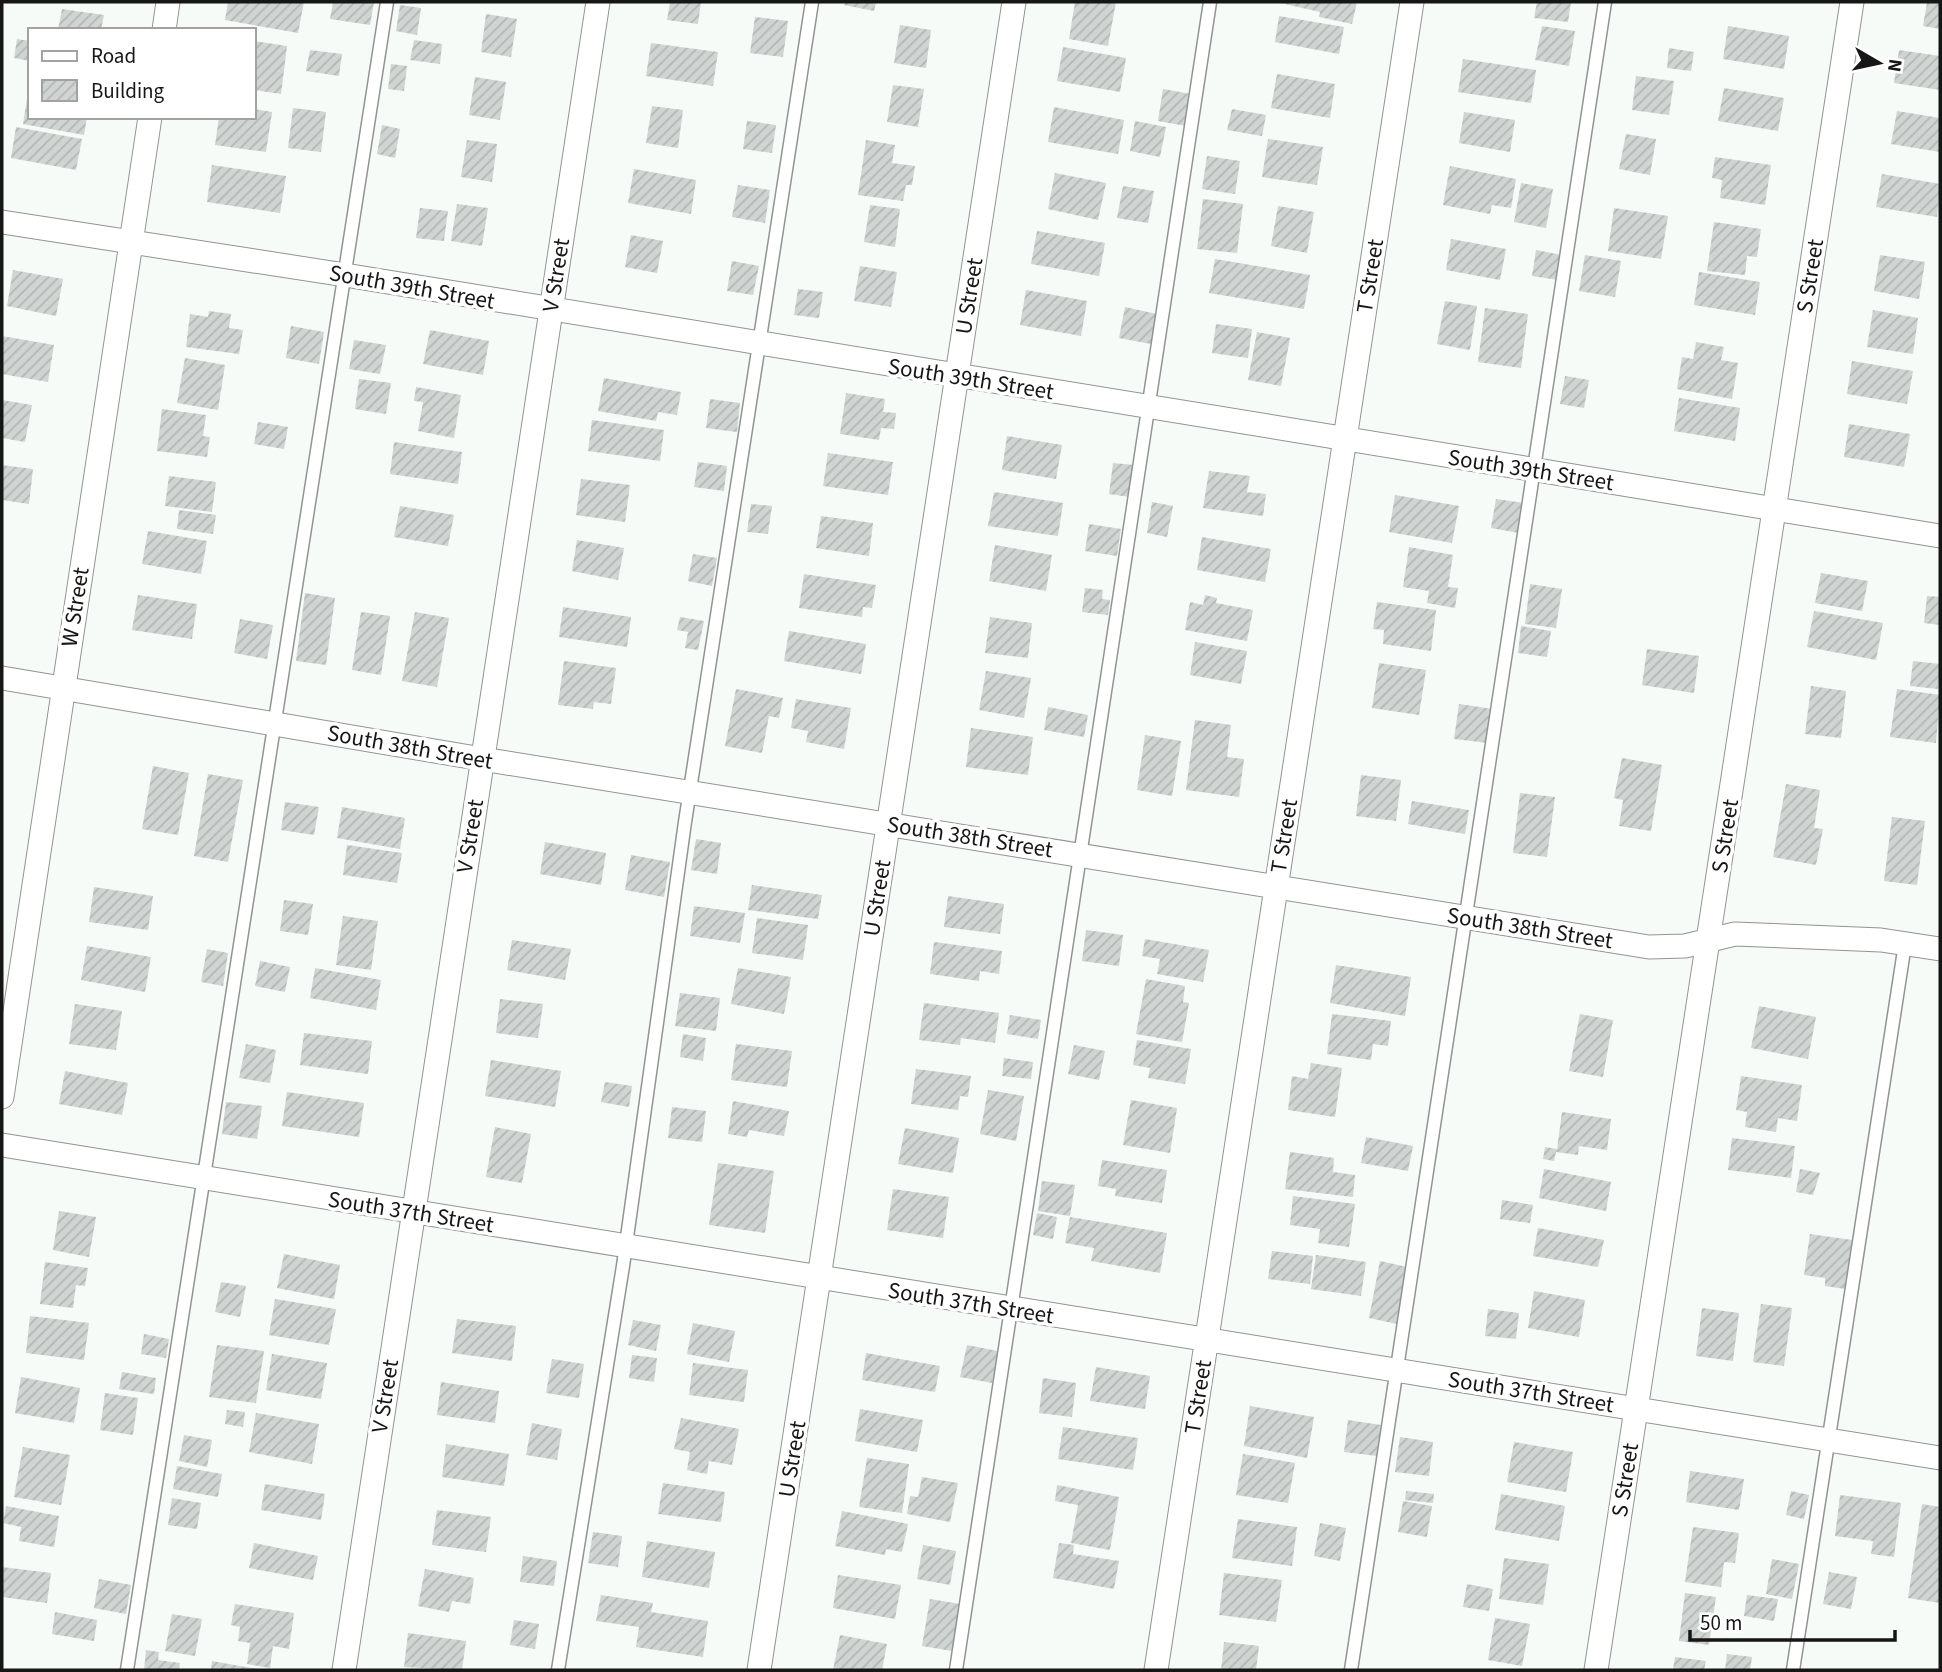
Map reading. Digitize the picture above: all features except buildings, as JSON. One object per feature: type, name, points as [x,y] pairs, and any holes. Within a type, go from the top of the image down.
[{"type":"street","points":[[164,28],[168,2]]},
{"type":"street","name":"V Street","points":[[344,1670],[598,2]]},
{"type":"street","name":"U Street","points":[[759,1670],[1014,2]]},
{"type":"street","name":"T Street","points":[[1156,1670],[1412,2]]},
{"type":"street","name":"S Street","points":[[1596,1670],[1852,2]]},
{"type":"street","name":"W Street","points":[[2,1097],[150,119]]},
{"type":"street","name":"South 39th Street","points":[[2,222],[345,275],[551,311],[1940,536]]},
{"type":"street","name":"South 38th Street","points":[[2,678],[482,759],[1649,947],[1685,946],[1735,934],[1905,944],[1940,949]]},
{"type":"street","name":"South 37th Street","points":[[2,1145],[1940,1458]]},
{"type":"lane","points":[[127,1670],[387,2]]},
{"type":"lane","points":[[558,1670],[626,1244],[690,792],[812,2]]},
{"type":"lane","points":[[956,1670],[1210,2]]},
{"type":"lane","points":[[1351,1670],[1469,918],[1532,470],[1605,2]]},
{"type":"lane","points":[[1793,1670],[1905,944]]}]
